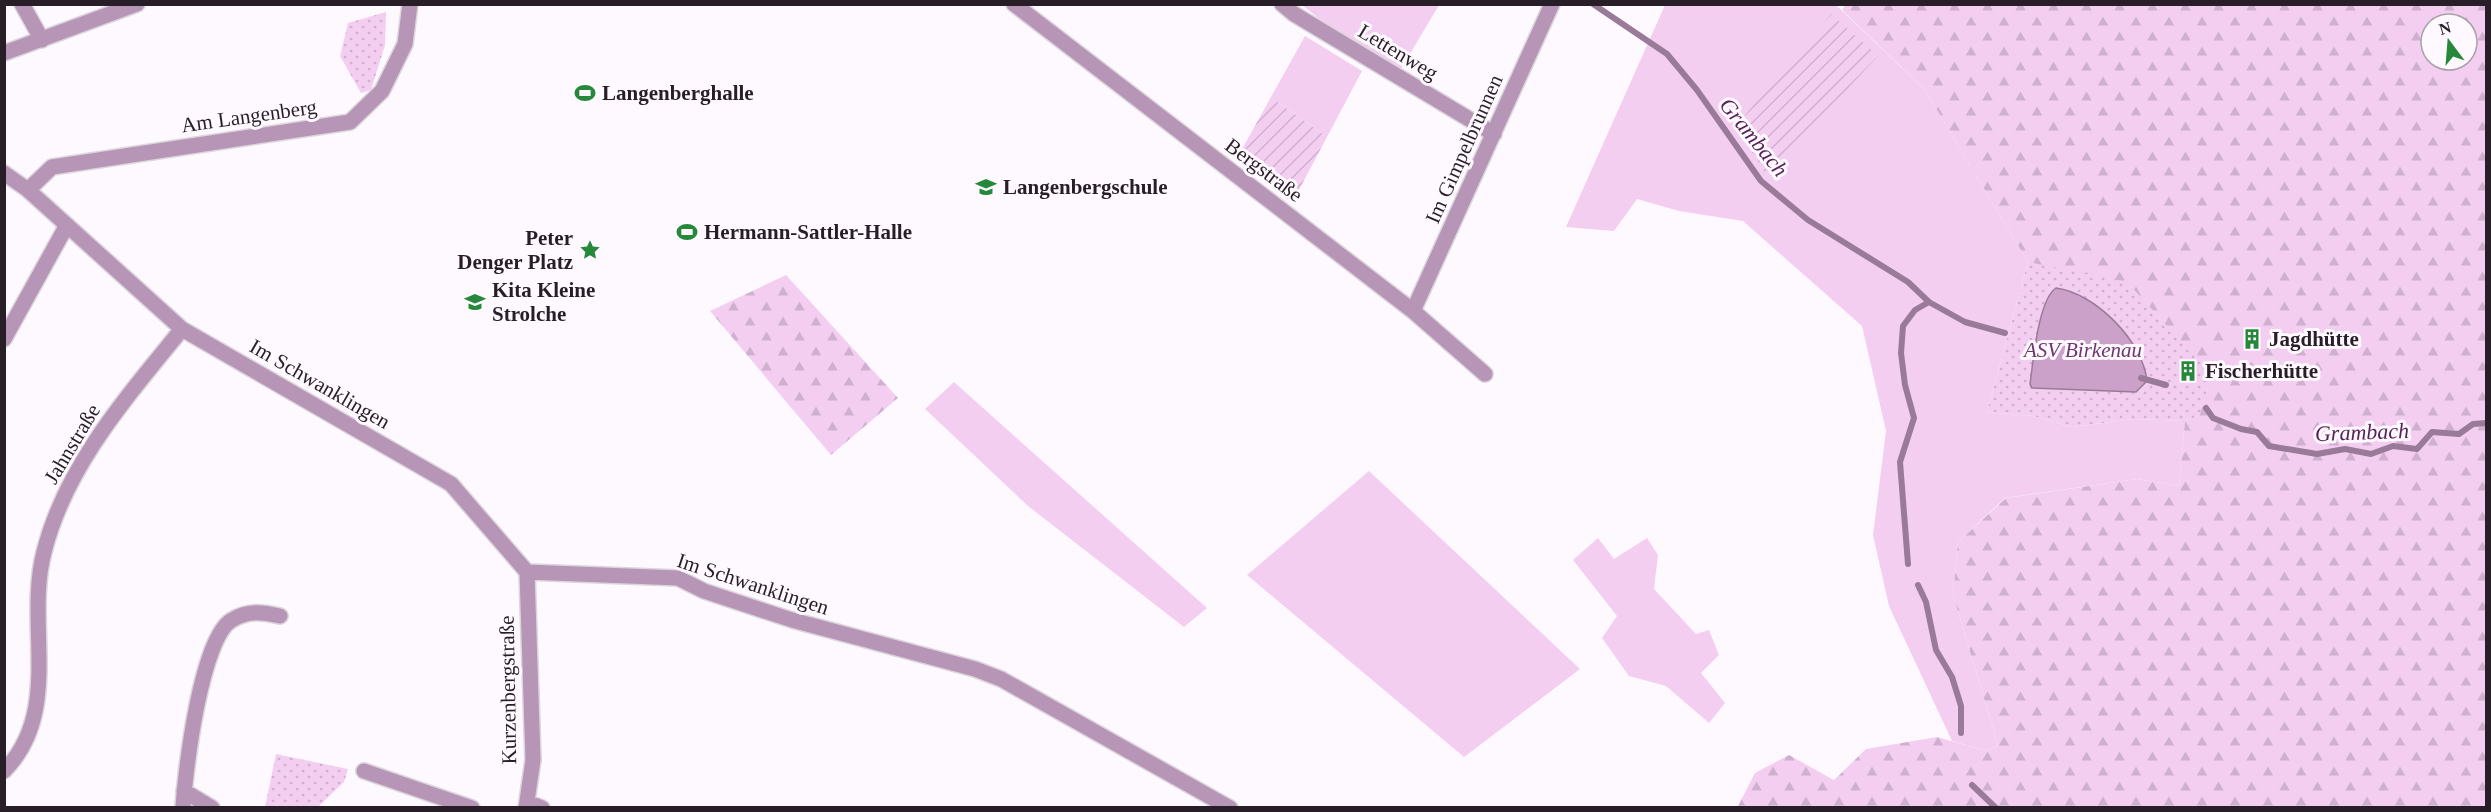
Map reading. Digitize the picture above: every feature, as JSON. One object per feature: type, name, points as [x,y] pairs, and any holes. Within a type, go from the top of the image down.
[{"type":"street","points":[[22,4],[42,40]]},
{"type":"street","points":[[4,53],[42,40],[108,9],[137,4]]},
{"type":"street","name":"Am Langenberg","points":[[28,190],[52,167],[350,122],[382,91],[405,44],[410,4]]},
{"type":"street","name":"Bergstraße","points":[[1014,4],[1413,311],[1485,374]]},
{"type":"street","name":"Lettenweg","points":[[1282,4],[1294,14],[1494,134]]},
{"type":"street","name":"Im Gimpelbrunnen","points":[[1413,311],[1552,4]]},
{"type":"street","name":"Im Schwanklingen","points":[[4,173],[28,190],[183,329],[451,484],[527,572],[678,578],[704,591],[792,620],[975,669],[1001,679],[1230,807]]},
{"type":"street","points":[[4,339],[67,225]]},
{"type":"street","name":"Jahnstraße","points":[[4,771],[23,748],[33,719],[39,691],[40,573],[44,551],[66,490],[111,417],[183,329]]},
{"type":"street","name":"Kurzenbergstraße","points":[[527,572],[533,760],[532,806]]},
{"type":"street","points":[[183,807],[203,676],[215,642],[230,620],[257,610],[280,616]]},
{"type":"street","points":[[364,771],[472,807]]},
{"type":"street","points":[[184,792],[212,807]]},
{"type":"green space","points":[[1302,5],[1439,5],[1401,69],[1321,20]]},
{"type":"green space","points":[[1665,5],[1836,5],[1925,90],[2028,262],[1987,412],[2033,416],[2072,427],[2133,419],[2185,421],[2179,486],[2137,479],[2005,498],[1958,542],[1953,595],[1998,745],[1986,751],[1952,741],[1889,606],[1873,535],[1886,431],[1862,326],[1743,221],[1679,211],[1637,199],[1614,231],[1566,227]]},
{"type":"green space","points":[[1845,5],[2486,5],[2486,807],[1737,808],[1755,773],[1789,755],[1834,780],[1866,749],[1937,737],[1986,751],[1998,745],[1953,595],[1958,542],[2006,498],[2137,479],[2179,486],[2185,421],[2200,415],[2028,262],[1925,90],[1842,10]]},
{"type":"green space","points":[[386,12],[385,45],[371,90],[361,93],[340,56],[348,23]]},
{"type":"green space","points":[[1831,14],[1878,56],[1767,176],[1735,127]]},
{"type":"green space","points":[[1305,36],[1362,71],[1327,137],[1271,97]]},
{"type":"green space","points":[[1271,97],[1327,137],[1292,203],[1236,160]]},
{"type":"green space","name":"ASV Birkenau","points":[[2028,262],[2127,282],[2211,374],[2200,415],[2185,421],[2133,419],[2072,427],[2033,416],[1987,412]]},
{"type":"green space","points":[[786,275],[898,398],[831,455],[710,311]]},
{"type":"green space","points":[[954,382],[1207,608],[1184,627],[1028,506],[925,409]]},
{"type":"green space","points":[[1369,471],[1580,669],[1464,757],[1247,575]]},
{"type":"green space","points":[[1598,538],[1614,559],[1647,538],[1658,555],[1654,589],[1696,634],[1709,630],[1719,655],[1701,673],[1725,703],[1709,723],[1666,686],[1629,676],[1602,638],[1617,616],[1573,560]]},
{"type":"green space","points":[[276,754],[348,769],[344,782],[318,807],[265,807]]},
{"type":"shaded area","points":[[2056,288],[2086,299],[2115,321],[2127,335],[2144,366],[2147,381],[2136,392],[2032,388],[2030,384],[2041,318],[2050,295]]},
{"type":"waterway","name":"Grambach","points":[[1593,4],[1667,54],[1697,90],[1761,181],[1808,220],[1908,282],[1929,302],[1965,322],[2005,333]]},
{"type":"waterway","name":"Grambach","points":[[1908,564],[1900,462],[1914,418],[1905,385],[1901,353],[1903,326],[1915,310],[1929,302]]},
{"type":"waterway","name":"Grambach","points":[[2141,378],[2166,385]]},
{"type":"waterway","name":"Grambach","points":[[2206,408],[2213,418],[2241,429],[2257,432],[2269,446],[2317,454],[2345,449],[2371,454],[2393,446],[2417,449],[2432,432],[2459,434],[2473,424],[2486,423]]},
{"type":"waterway","name":"Grambach","points":[[1918,585],[1926,602],[1936,650],[1952,677],[1961,706],[1961,733]]},
{"type":"waterway","name":"Grambach","points":[[1972,785],[1996,808]]},
{"type":"place","name":"Langenberghalle","points":[[585,93]]},
{"type":"place","name":"Langenbergschule","points":[[986,187]]},
{"type":"place","name":"Hermann-Sattler-Halle","points":[[687,232]]},
{"type":"place","name":"Peter Denger Platz","points":[[590,250]]},
{"type":"place","name":"Kita Kleine Strolche","points":[[475,302]]},
{"type":"place","name":"Jagdhütte","points":[[2252,339]]},
{"type":"place","name":"Fischerhütte","points":[[2188,371]]}]
